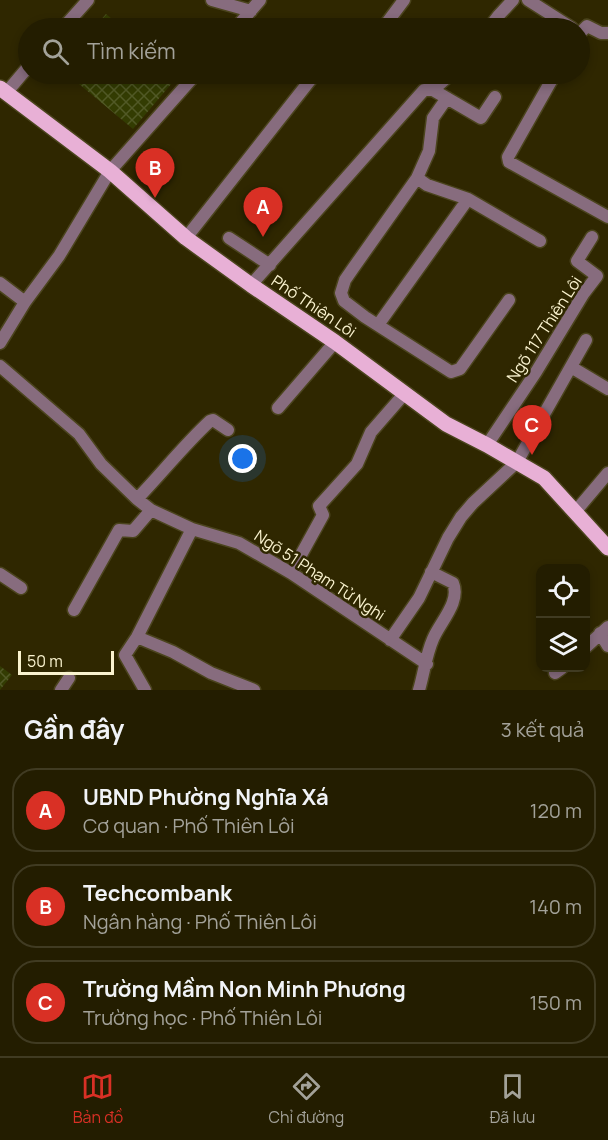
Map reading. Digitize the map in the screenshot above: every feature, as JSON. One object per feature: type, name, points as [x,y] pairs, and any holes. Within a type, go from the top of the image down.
[{"type":"main road","name":"Phố Thiên Lôi","points":[[3,91],[110,171],[186,238],[251,285],[335,342],[446,424],[544,478],[608,548]]},
{"type":"street","points":[[72,18],[88,0]]},
{"type":"street","points":[[212,0],[251,11]]},
{"type":"street","points":[[245,18],[260,0]]},
{"type":"street","points":[[390,18],[404,0]]},
{"type":"street","points":[[497,18],[513,0]]},
{"type":"street","points":[[528,0],[556,18]]},
{"type":"street","points":[[590,28],[601,33],[608,33]]},
{"type":"street","points":[[3,91],[18,77]]},
{"type":"street","points":[[0,343],[25,302],[58,256],[110,171],[187,84]]},
{"type":"street","points":[[186,238],[307,84]]},
{"type":"street","points":[[433,90],[440,84]]},
{"type":"street","points":[[549,84],[508,157],[509,162],[608,218]]},
{"type":"street","points":[[251,285],[424,90],[433,90],[482,118],[495,97]]},
{"type":"street","points":[[447,98],[433,118],[429,151],[417,178],[345,280],[341,293],[344,301],[378,325],[446,370],[456,372],[509,300]]},
{"type":"street","points":[[417,178],[427,185],[468,199],[540,241]]},
{"type":"street","points":[[378,325],[468,199]]},
{"type":"street","name":"Ngõ 117 Thiên Lôi","points":[[487,445],[531,380],[584,293],[594,282],[597,276],[577,261],[592,237]]},
{"type":"street","points":[[229,238],[270,265]]},
{"type":"street","points":[[0,283],[25,302]]},
{"type":"street","points":[[390,640],[419,598],[461,517],[517,462],[586,340]]},
{"type":"street","points":[[278,408],[335,342]]},
{"type":"street","name":"Ngõ 51 Phạm Tử Nghi","points":[[0,366],[79,434],[101,464],[151,510],[192,528],[239,543],[291,573],[427,664]]},
{"type":"street","points":[[571,367],[608,389]]},
{"type":"street","points":[[291,573],[323,515],[319,506],[357,464],[370,432],[405,393]]},
{"type":"street","points":[[137,499],[171,464],[189,440],[210,421],[213,420],[228,430]]},
{"type":"street","points":[[575,512],[608,473]]},
{"type":"street","points":[[74,610],[119,530],[134,531],[151,510]]},
{"type":"street","points":[[145,690],[125,655],[137,637],[192,528]]},
{"type":"street","points":[[419,690],[434,639],[446,618],[456,590],[453,583],[431,572]]},
{"type":"street","points":[[0,574],[21,588]]},
{"type":"street","points":[[590,643],[604,630],[608,646]]},
{"type":"street","points":[[137,637],[173,652],[211,674],[254,690]]},
{"type":"street","points":[[61,690],[69,678]]},
{"type":"building","points":[[79,84],[171,84],[133,129]]},
{"type":"building","points":[[0,666],[12,675],[0,690]]},
{"type":"place","name":"Techcombank","points":[[155,198]]},
{"type":"place","name":"UBND Phường Nghĩa Xá","points":[[263,237]]},
{"type":"place","name":"Trường Mầm Non Minh Phương","points":[[532,455]]}]
